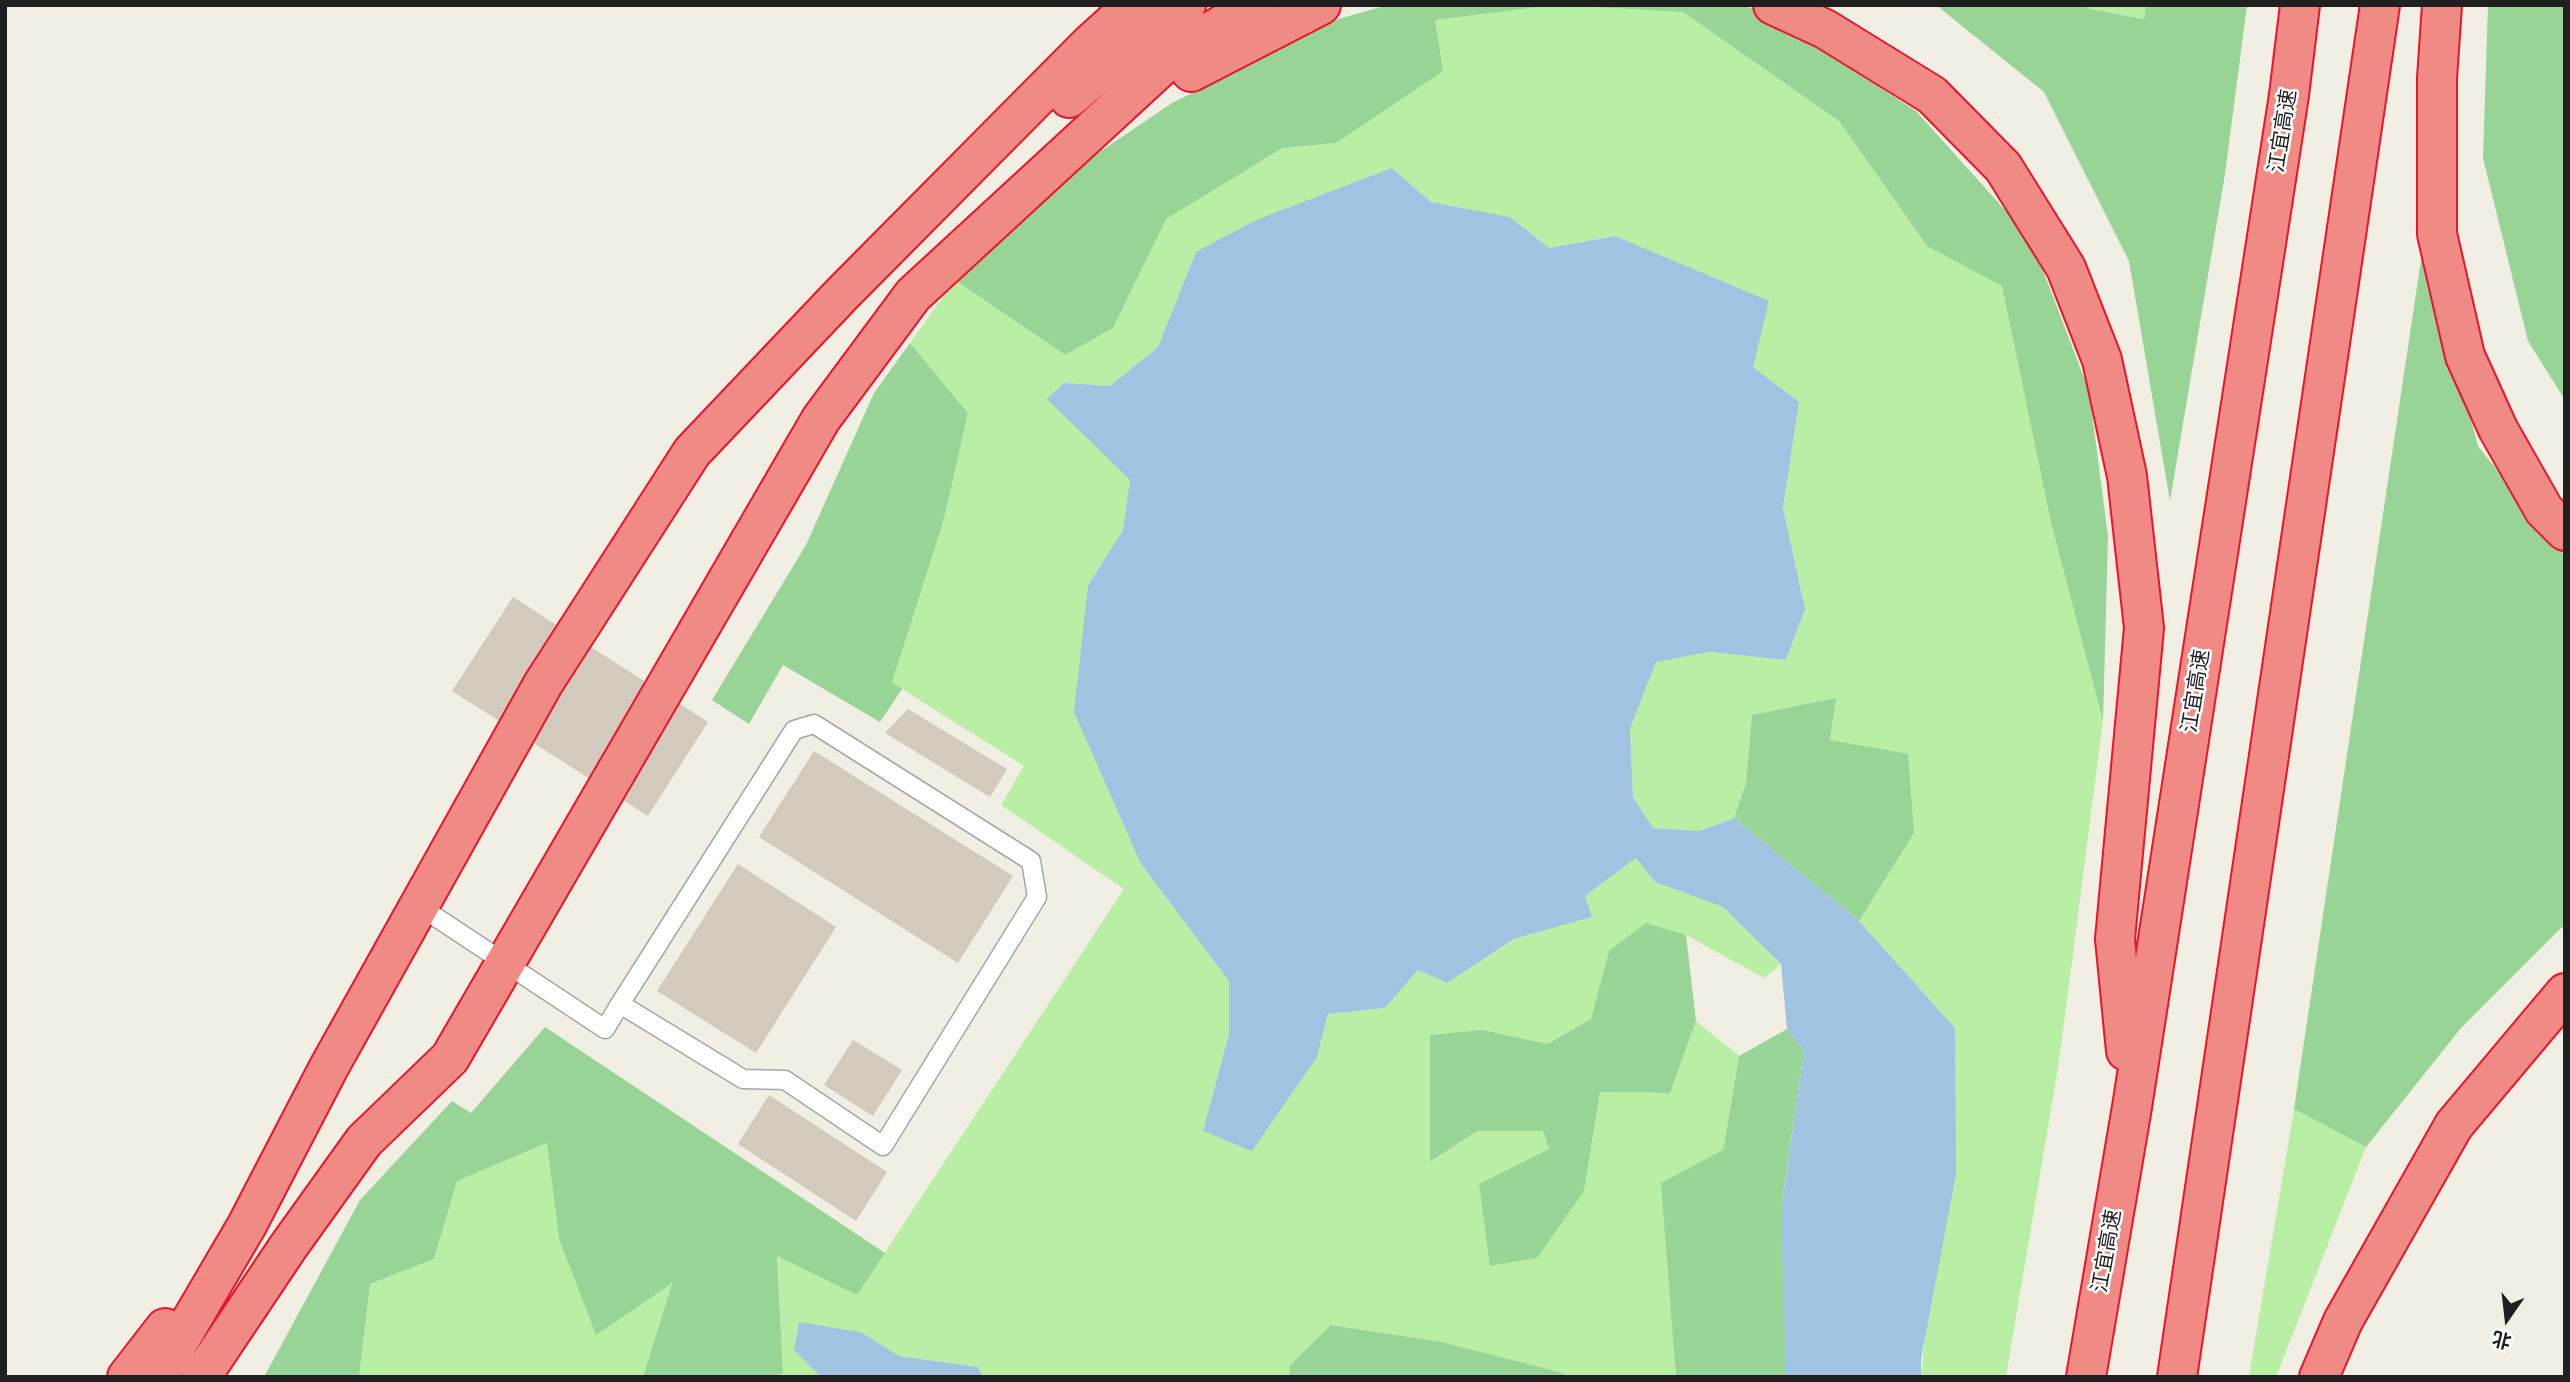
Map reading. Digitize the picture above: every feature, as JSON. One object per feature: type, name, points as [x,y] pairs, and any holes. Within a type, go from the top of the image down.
[{"type":"highway","points":[[158,1377],[247,1225],[329,1067],[542,684],[692,452],[842,294],[1090,44],[1133,5]]},
{"type":"highway","points":[[842,294],[1112,61],[1186,5]]},
{"type":"highway","points":[[201,1377],[288,1247],[364,1141],[450,1058],[821,419],[913,295],[1179,50],[1256,5]]},
{"type":"highway","points":[[1058,160],[1202,65],[1321,5]]},
{"type":"highway","points":[[1773,5],[1825,29],[1931,94],[2003,167],[2066,268],[2102,360],[2127,477],[2144,628],[2115,939],[2132,1107]]},
{"type":"highway","name":"江宜高速","points":[[2086,1377],[2132,1107],[2300,5]]},
{"type":"highway","points":[[2177,1377],[2380,5]]},
{"type":"highway","points":[[2442,5],[2437,78],[2437,234],[2465,356],[2498,429],[2544,510],[2565,531]]},
{"type":"highway","points":[[2319,1377],[2343,1321],[2454,1125],[2565,993]]},
{"type":"highway","points":[[127,1377],[247,1225]]},
{"type":"highway","points":[[229,1377],[288,1247]]},
{"type":"lane","points":[[419,906],[605,1029],[620,1004],[794,730],[814,724],[1031,861],[1037,897],[883,1146],[785,1080],[743,1079],[620,1004]]},
{"type":"green space","points":[[1388,5],[1555,5],[1435,20],[1443,71],[1336,143],[1283,148],[1166,219],[1113,328],[1065,355],[955,280],[1042,191],[1172,103],[1338,19]]},
{"type":"green space","points":[[1555,5],[1683,12],[1839,121],[1927,246],[2002,285],[2051,523],[2103,721],[2059,1062],[2006,1377],[1921,1377],[1955,1028],[1859,921],[1914,833],[1830,740],[1835,699],[1752,715],[1746,783],[1734,818],[1700,831],[1652,828],[1633,797],[1630,729],[1656,662],[1710,652],[1786,660],[1805,609],[1783,508],[1799,402],[1753,367],[1615,236],[1549,248],[1510,217],[1431,202],[1392,168],[1196,252],[1158,347],[1110,387],[1064,383],[1048,399],[1130,480],[1123,530],[1088,585],[1141,864],[1229,981],[1229,1034],[1203,1131],[1317,1057],[1328,1014],[1385,1008],[1418,969],[1447,983],[1515,939],[1592,917],[1585,896],[1636,858],[1655,882],[1723,907],[1781,964],[1764,978],[1686,935],[1609,952],[1591,1019],[1546,1044],[1483,1030],[1431,1162],[1477,1131],[1543,1131],[1549,1149],[1479,1184],[1584,1191],[1600,1092],[1670,1093],[1696,1021],[1739,1056],[1723,1150],[1674,1338],[1676,1377],[1568,1377],[1560,1372],[1442,1342],[1331,1325],[1290,1365],[1289,1377],[983,1377],[978,1367],[899,1356],[861,1332],[799,1322],[794,1350],[821,1377],[773,1377],[783,1372],[777,1256],[857,1295],[1124,889],[1001,805],[1024,766],[891,682],[944,519],[968,413],[910,343],[955,280],[1065,355],[1113,328],[1165,219],[1284,148],[1336,143],[1434,20]]},
{"type":"green space","points":[[1555,5],[1738,5],[1760,10],[1916,111],[2031,239],[2089,391],[2108,536],[2103,721],[2051,523],[2002,286],[1927,246],[1839,121],[1683,12]]},
{"type":"green space","points":[[1936,5],[2085,5],[2090,9],[2144,19],[2146,5],[2247,5],[2225,174],[2170,501],[2129,261],[2044,92]]},
{"type":"green space","points":[[2085,5],[2146,5],[2144,19],[2090,9]]},
{"type":"green space","points":[[2488,5],[2565,5],[2565,400],[2528,341],[2483,158]]},
{"type":"green space","points":[[2424,240],[2478,446],[2565,556],[2565,924],[2461,1028],[2366,1147],[2294,1109]]},
{"type":"green space","points":[[910,343],[968,413],[944,519],[892,682],[902,689],[880,722],[783,665],[749,724],[712,700],[806,545],[874,393]]},
{"type":"green space","points":[[1836,698],[1830,740],[1908,754],[1914,833],[1859,921],[1734,818],[1746,783],[1752,715]]},
{"type":"green space","points":[[1646,923],[1686,935],[1696,1021],[1670,1093],[1600,1092],[1584,1191],[1537,1258],[1490,1266],[1479,1184],[1549,1149],[1543,1131],[1477,1131],[1430,1162],[1430,1035],[1483,1030],[1547,1044],[1591,1019],[1609,951]]},
{"type":"green space","points":[[545,1027],[885,1253],[857,1295],[777,1256],[783,1373],[773,1377],[643,1377],[672,1283],[596,1335],[559,1239],[547,1143],[457,1181],[434,1259],[370,1284],[359,1377],[264,1377],[360,1200],[452,1101],[471,1113]]},
{"type":"green space","points":[[1787,1029],[1804,1051],[1783,1195],[1787,1377],[1676,1377],[1661,1183],[1723,1150],[1739,1056]]},
{"type":"green space","points":[[2294,1109],[2366,1147],[2276,1377],[2249,1377]]},
{"type":"green space","points":[[548,1143],[559,1239],[596,1334],[672,1282],[643,1377],[359,1377],[370,1284],[434,1259],[457,1181]]},
{"type":"green space","points":[[1331,1325],[1442,1342],[1560,1372],[1568,1377],[1289,1377],[1290,1365]]},
{"type":"water","points":[[1392,168],[1431,202],[1510,217],[1549,248],[1615,236],[1769,301],[1753,367],[1799,402],[1783,508],[1805,609],[1786,660],[1710,652],[1656,662],[1630,729],[1633,797],[1653,828],[1700,831],[1734,818],[1859,921],[1955,1028],[1956,1174],[1921,1359],[1921,1377],[1786,1377],[1781,1211],[1804,1051],[1787,1029],[1781,964],[1723,907],[1655,882],[1636,858],[1585,896],[1592,917],[1514,939],[1447,983],[1418,970],[1385,1008],[1328,1014],[1317,1057],[1252,1151],[1203,1131],[1229,1034],[1229,981],[1141,864],[1074,712],[1088,585],[1123,530],[1130,480],[1047,399],[1064,383],[1110,386],[1158,347],[1196,252],[1256,220]]},
{"type":"water","points":[[799,1322],[861,1332],[899,1356],[978,1367],[983,1377],[821,1377],[794,1350]]},
{"type":"building","points":[[513,597],[708,722],[648,816],[452,691]]},
{"type":"building","points":[[908,709],[1007,769],[990,797],[885,733]]},
{"type":"building","points":[[814,751],[1013,876],[958,963],[759,837]]},
{"type":"building","points":[[738,864],[836,927],[756,1053],[657,991]]},
{"type":"building","points":[[853,1040],[902,1070],[873,1116],[824,1085]]},
{"type":"building","points":[[769,1095],[887,1172],[856,1221],[738,1144]]}]
